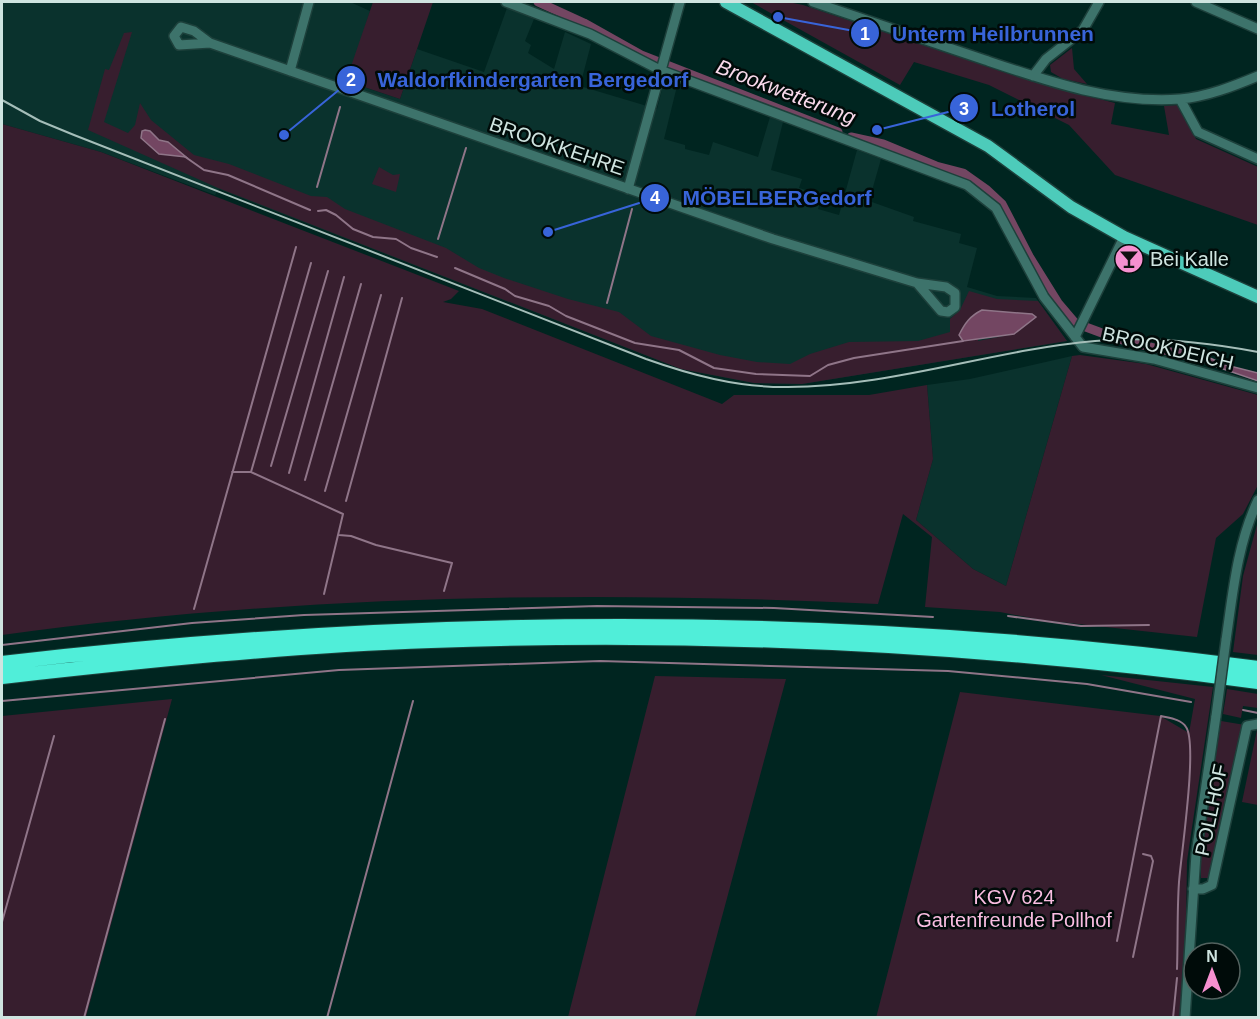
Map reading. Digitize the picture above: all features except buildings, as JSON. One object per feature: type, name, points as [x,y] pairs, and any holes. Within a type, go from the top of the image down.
[{"type":"highway","points":[[2,663],[109,651],[322,633],[453,627],[654,625],[775,628],[972,639],[1105,650],[1258,668]]},
{"type":"highway","points":[[2,676],[325,647],[453,641],[654,639],[775,641],[970,652],[1103,664],[1258,682]]},
{"type":"main road","points":[[726,2],[988,146],[1071,207],[1124,237],[1258,297]]},
{"type":"street","points":[[290,71],[309,2]]},
{"type":"street","name":"BROOKDEICH","points":[[506,2],[976,190],[996,208],[1044,297],[1078,328],[1085,348],[1154,359],[1258,388]]},
{"type":"street","points":[[628,189],[680,2]]},
{"type":"street","points":[[813,2],[1033,76],[1076,88],[1116,95],[1180,99],[1217,91],[1258,76]]},
{"type":"street","points":[[1033,76],[1046,59],[1083,30],[1099,2]]},
{"type":"street","points":[[1196,2],[1258,29]]},
{"type":"street","name":"BROOKKEHRE","points":[[210,43],[772,239],[917,283]]},
{"type":"street","points":[[1180,99],[1198,132],[1258,159]]},
{"type":"street","points":[[1078,328],[1124,237]]},
{"type":"street","name":"POLLHOF","points":[[1185,1017],[1192,889],[1226,640],[1239,555],[1246,526],[1258,500]]},
{"type":"street","name":"POLLHOF","points":[[1192,889],[1203,889],[1212,885],[1247,726],[1254,724]]},
{"type":"shaded area","points":[[2,2],[350,2],[370,11],[348,82],[400,99],[417,49],[484,72],[507,8],[534,19],[525,41],[531,45],[528,53],[554,69],[565,32],[591,44],[580,86],[657,109],[665,78],[678,82],[664,139],[685,145],[685,149],[709,155],[713,142],[758,157],[770,117],[783,122],[771,170],[802,179],[799,188],[822,195],[818,209],[839,215],[857,150],[881,159],[869,201],[914,217],[913,221],[961,234],[959,243],[977,248],[967,287],[997,296],[1036,298],[1067,341],[802,384],[754,383],[681,369],[219,189],[215,195],[101,152],[2,124]]},
{"type":"shaded area","points":[[142,131],[150,131],[159,140],[168,142],[186,157],[159,154],[141,138]]},
{"type":"shaded area","points":[[982,310],[1032,314],[1036,317],[1014,334],[963,341],[959,335],[963,327],[971,317]]},
{"type":"shaded area","points":[[1179,349],[1196,352],[1226,365],[1258,373],[1258,381],[1203,362]]},
{"type":"shaded area","points":[[1072,356],[1006,586],[973,569],[916,520],[933,459],[927,385],[970,379]]},
{"type":"green space","points":[[373,2],[433,2],[400,99],[346,81]]},
{"type":"green space","points":[[751,2],[788,2],[803,5],[1034,82],[1115,103],[1111,124],[1169,135],[1164,106],[1178,105],[1196,139],[1258,167],[1258,225],[1115,175],[1069,125],[989,85],[914,62],[900,85]]},
{"type":"green space","points":[[132,32],[104,122],[128,133],[135,125],[140,103],[151,120],[194,155],[229,164],[311,196],[327,197],[345,209],[446,248],[479,268],[504,278],[568,299],[619,312],[651,336],[720,355],[757,362],[790,364],[810,354],[849,342],[918,341],[950,332],[950,319],[960,310],[969,291],[997,299],[1038,301],[1067,341],[802,384],[754,383],[681,369],[218,188],[88,130],[105,69],[109,70],[124,33]],"holes":[[[982,310],[1035,317],[1014,334],[978,341]]]},
{"type":"green space","points":[[1072,48],[1074,69],[1087,84],[1063,79],[1051,72],[1050,65]]},
{"type":"green space","points":[[2,124],[101,152],[459,291],[451,299],[443,302],[482,309],[722,404],[734,395],[869,395],[927,385],[933,459],[916,520],[973,569],[1006,586],[1072,356],[1080,355],[1146,364],[1258,395],[1258,485],[1243,514],[1216,538],[1197,637],[1042,620],[1000,612],[925,607],[932,537],[903,514],[878,604],[659,597],[439,599],[220,611],[2,635]]},
{"type":"green space","points":[[379,167],[393,175],[400,174],[396,192],[372,184]]},
{"type":"green space","points":[[1258,521],[1258,655],[1233,652],[1243,576]]},
{"type":"green space","name":"KGV 624 Gartenfreunde Pollhof","points":[[1101,675],[1213,687],[1187,861],[1186,941],[1182,941],[1182,1001],[1179,1017],[876,1018],[960,692],[1160,716],[1189,733],[1195,699]]},
{"type":"green space","points":[[655,676],[786,679],[695,1017],[568,1017]]},
{"type":"green space","points":[[1227,689],[1258,694],[1258,708],[1243,706],[1241,718],[1223,714]]},
{"type":"green space","points":[[172,699],[86,1017],[2,1017],[2,716]]},
{"type":"green space","points":[[1221,721],[1245,725],[1211,878],[1201,878],[1201,855]]},
{"type":"green space","points":[[1258,730],[1258,805],[1242,802]]},
{"type":"waterway","name":"Brookwetterung","points":[[538,2],[584,23],[641,55],[838,132]]},
{"type":"waterway","points":[[317,187],[340,107]]},
{"type":"waterway","name":"Brookwetterung","points":[[851,137],[883,144],[936,166],[963,173],[987,190],[1002,204],[1030,258],[1058,303],[1075,323],[1118,339],[1200,359]]},
{"type":"waterway","points":[[438,239],[466,148]]},
{"type":"waterway","points":[[184,156],[204,170],[228,175],[310,210]]},
{"type":"waterway","points":[[607,303],[632,209]]},
{"type":"waterway","points":[[318,211],[326,210],[353,229],[373,237],[396,239],[411,248],[437,257]]},
{"type":"waterway","points":[[194,609],[296,247]]},
{"type":"waterway","points":[[251,472],[311,263]]},
{"type":"waterway","points":[[455,268],[505,289],[515,296],[549,306],[566,316],[635,343],[679,350],[714,368],[756,374],[810,376],[828,365],[854,358],[963,341]]},
{"type":"waterway","points":[[271,466],[328,271]]},
{"type":"waterway","points":[[289,473],[344,277]]},
{"type":"waterway","points":[[305,480],[361,284]]},
{"type":"waterway","points":[[325,491],[381,295]]},
{"type":"waterway","points":[[346,501],[402,298]]},
{"type":"waterway","points":[[232,472],[251,472],[343,514],[324,594]]},
{"type":"waterway","points":[[339,535],[351,536],[376,545],[452,563],[444,591]]},
{"type":"waterway","points":[[2,645],[192,623],[304,615],[597,606],[774,608],[933,617]]},
{"type":"waterway","points":[[1008,616],[1081,626],[1149,625]]},
{"type":"waterway","points":[[2,701],[339,670],[600,661],[948,671],[1087,684],[1191,702]]},
{"type":"waterway","points":[[327,1018],[413,701]]},
{"type":"waterway","points":[[1243,710],[1258,713]]},
{"type":"waterway","points":[[1117,941],[1161,716],[1175,719],[1186,727],[1190,755],[1188,801],[1178,893],[1177,969]]},
{"type":"waterway","points":[[84,1018],[165,719]]},
{"type":"waterway","points":[[2,922],[54,736]]},
{"type":"waterway","points":[[1133,957],[1153,861],[1151,856],[1143,854]]},
{"type":"waterway","points":[[1173,1018],[1177,978]]},
{"type":"railway","points":[[2,100],[40,121],[74,135],[646,359],[714,379],[749,385],[823,386],[862,382],[1017,352],[1095,341],[1136,339],[1177,341],[1258,352]]},
{"type":"place","name":"Unterm Heilbrunnen","points":[[778,17]]},
{"type":"place","name":"Lotherol","points":[[877,130]]},
{"type":"place","name":"Waldorfkindergarten Bergedorf","points":[[284,135]]},
{"type":"place","name":"MÖBELBERGedorf","points":[[548,232]]},
{"type":"place","name":"Bei Kalle","points":[[1129,259]]}]
